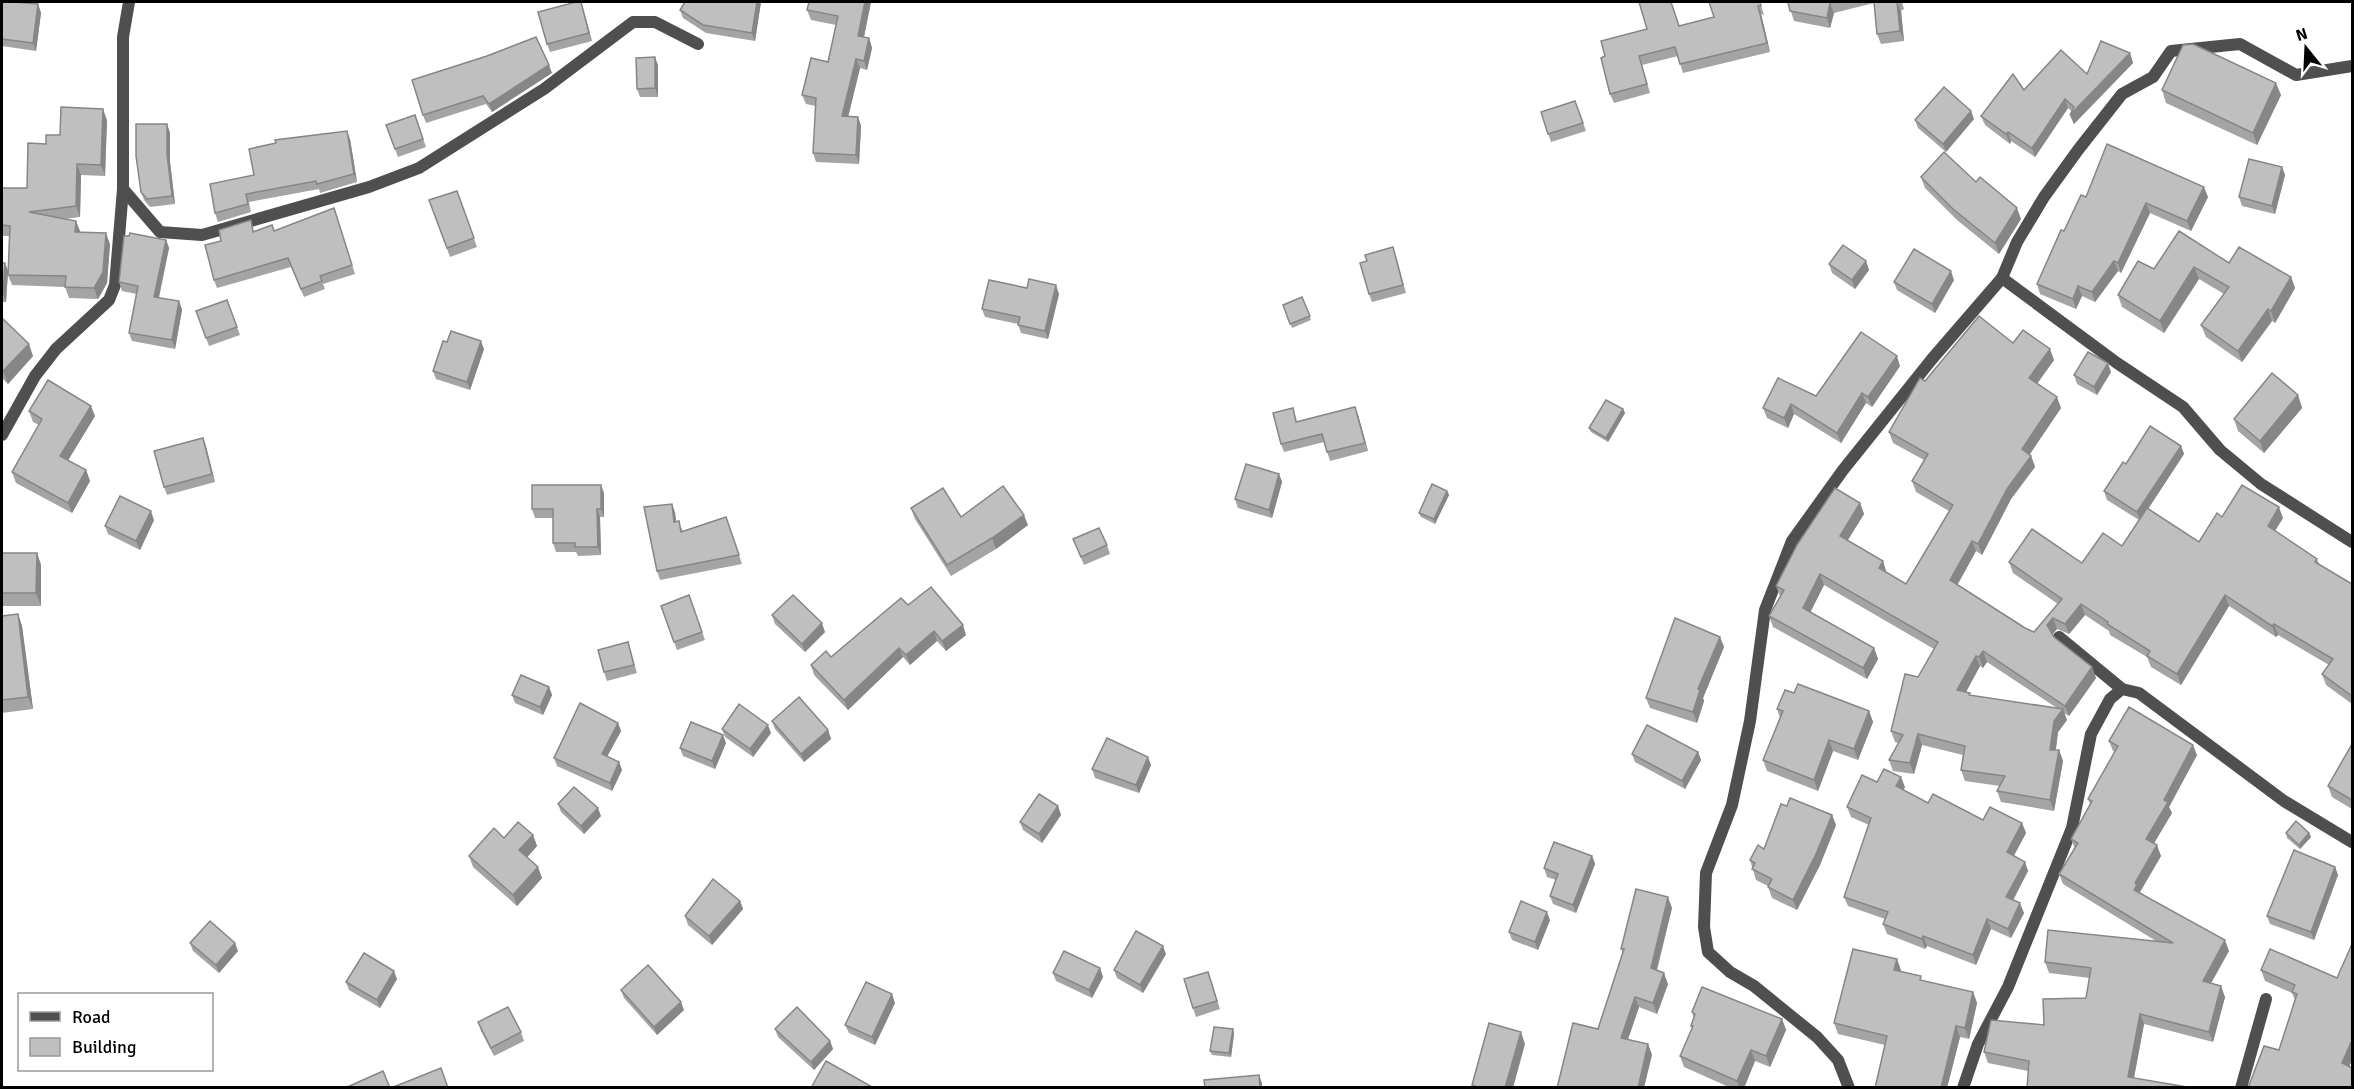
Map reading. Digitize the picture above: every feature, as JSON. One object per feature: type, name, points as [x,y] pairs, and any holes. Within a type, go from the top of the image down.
[{"type":"street","points":[[2,435],[35,376],[56,349],[109,300],[115,285],[123,189],[123,37],[129,2]]},
{"type":"street","points":[[123,189],[160,232],[202,234],[240,225],[419,168],[544,89],[633,22],[655,22],[698,44]]},
{"type":"street","points":[[1849,1088],[1838,1060],[1817,1037],[1754,986],[1730,972],[1708,952],[1704,927],[1706,873],[1734,794],[1750,721],[1766,610],[1792,541],[1850,461],[1932,359],[2002,278],[2017,242],[2044,197],[2078,150],[2122,94],[2152,77],[2171,51],[2240,44],[2296,75],[2352,66]]},
{"type":"street","points":[[2002,278],[2117,363],[2183,407],[2220,450],[2261,484],[2352,542]]},
{"type":"street","points":[[2059,636],[2122,689],[2139,693],[2284,801],[2352,842]]},
{"type":"street","points":[[1963,1088],[1978,1044],[2008,987],[2072,828],[2091,734],[2110,699],[2122,689]]},
{"type":"street","points":[[2241,1088],[2266,999]]},
{"type":"building","points":[[2,2],[38,4],[33,43],[2,39]]},
{"type":"building","points":[[581,2],[589,33],[547,44],[538,12]]},
{"type":"building","points":[[685,2],[757,2],[752,33],[703,25],[680,10]]},
{"type":"building","points":[[809,2],[865,2],[858,36],[869,38],[864,61],[856,59],[842,116],[858,117],[856,155],[813,153],[816,98],[802,95],[811,58],[828,62],[838,16],[807,10]]},
{"type":"building","points":[[1639,2],[1671,2],[1679,26],[1714,17],[1709,2],[1760,2],[1761,6],[1758,6],[1767,43],[1680,64],[1675,47],[1639,56],[1647,84],[1610,94],[1601,58],[1605,56],[1601,41],[1647,29]]},
{"type":"building","points":[[1788,2],[1836,2],[1830,3],[1827,18],[1790,11]]},
{"type":"building","points":[[1874,2],[1897,2],[1900,31],[1877,34]]},
{"type":"building","points":[[536,37],[549,65],[489,104],[483,96],[423,115],[412,80],[487,56]]},
{"type":"building","points":[[2101,41],[2130,53],[2070,115],[2074,107],[2065,99],[2032,148],[2008,132],[2006,134],[1981,116],[2013,74],[2024,90],[2061,50],[2087,74]]},
{"type":"building","points":[[2193,44],[2276,83],[2253,133],[2162,90],[2183,45]]},
{"type":"building","points":[[655,57],[655,88],[637,89],[636,58]]},
{"type":"building","points":[[1944,87],[1971,111],[1943,144],[1915,120]]},
{"type":"building","points":[[1575,101],[1583,123],[1548,134],[1541,112]]},
{"type":"building","points":[[61,107],[103,109],[101,165],[77,164],[76,206],[29,212],[76,221],[75,232],[106,233],[103,272],[94,288],[65,287],[66,276],[8,275],[10,226],[2,225],[2,188],[27,188],[28,143],[46,144],[46,135],[60,135]]},
{"type":"building","points":[[415,115],[423,139],[395,149],[386,125]]},
{"type":"building","points":[[136,124],[167,124],[167,154],[172,196],[147,199],[141,192],[136,156]]},
{"type":"building","points":[[347,131],[354,174],[317,184],[316,181],[246,194],[248,204],[215,213],[210,184],[254,175],[249,149],[276,143],[275,140]]},
{"type":"building","points":[[2107,144],[2204,187],[2187,221],[2146,203],[2118,263],[2114,261],[2092,292],[2078,286],[2073,299],[2037,284],[2061,230],[2064,231],[2081,195],[2086,197]]},
{"type":"building","points":[[1944,152],[1976,182],[1980,177],[2017,208],[1995,243],[1953,209],[1921,177]]},
{"type":"building","points":[[2249,159],[2282,167],[2272,206],[2239,197]]},
{"type":"building","points":[[457,191],[474,238],[447,248],[429,200]]},
{"type":"building","points":[[334,208],[352,265],[320,276],[322,281],[301,289],[288,258],[214,280],[205,245],[221,241],[219,230],[251,220],[253,232],[272,225],[274,231]]},
{"type":"building","points":[[2179,231],[2229,263],[2239,247],[2291,277],[2271,311],[2268,309],[2238,351],[2201,325],[2229,287],[2194,267],[2160,321],[2118,295],[2138,261],[2154,269]]},
{"type":"building","points":[[130,233],[166,240],[154,297],[179,301],[172,340],[129,333],[138,286],[119,282],[124,236],[129,236]]},
{"type":"building","points":[[1843,245],[1866,261],[1852,280],[1829,264]]},
{"type":"building","points":[[1393,247],[1403,285],[1369,294],[1360,263],[1367,261],[1365,255]]},
{"type":"building","points":[[1914,249],[1951,271],[1932,304],[1894,282]]},
{"type":"building","points":[[2,263],[5,263],[3,294],[2,294]]},
{"type":"building","points":[[1029,279],[1056,285],[1045,331],[1018,325],[1020,317],[982,309],[989,280],[1027,288]]},
{"type":"building","points":[[1302,297],[1310,316],[1290,324],[1283,305]]},
{"type":"building","points":[[227,300],[237,327],[206,338],[196,311]]},
{"type":"building","points":[[1979,316],[2013,343],[2023,330],[2050,349],[2029,378],[2057,397],[2022,449],[2031,456],[2007,489],[1978,544],[1972,541],[1950,580],[2034,632],[2062,599],[2009,562],[2032,529],[2082,563],[2103,533],[2122,546],[2147,508],[2199,542],[2217,513],[2222,517],[2242,485],[2279,507],[2268,526],[2317,559],[2315,562],[2352,584],[2352,696],[2322,674],[2333,659],[2274,624],[2272,626],[2225,595],[2177,674],[2147,656],[2150,651],[2107,624],[2108,622],[2081,604],[2065,624],[2053,618],[2047,625],[2054,637],[2092,667],[2065,706],[1983,651],[1979,657],[1976,656],[1957,690],[1970,693],[1969,695],[2063,709],[2054,721],[2050,750],[2059,750],[2050,800],[1997,791],[2005,776],[1961,770],[1965,746],[1918,734],[1910,763],[1889,760],[1903,735],[1891,731],[1905,674],[1918,677],[1938,642],[1820,574],[1803,608],[1874,648],[1863,668],[1769,616],[1784,590],[1776,586],[1797,545],[1835,488],[1860,503],[1840,536],[1883,561],[1879,568],[1906,584],[1953,505],[1912,481],[1928,454],[1889,432],[1920,378],[1925,381]]},
{"type":"building","points":[[2,318],[29,344],[3,371],[2,369]]},
{"type":"building","points":[[451,331],[481,341],[467,382],[433,371],[443,341],[447,342]]},
{"type":"building","points":[[1861,332],[1897,356],[1868,397],[1862,393],[1837,433],[1791,404],[1784,418],[1763,408],[1778,378],[1816,396]]},
{"type":"building","points":[[2088,352],[2108,363],[2094,387],[2074,375]]},
{"type":"building","points":[[2272,373],[2298,395],[2260,441],[2234,419]]},
{"type":"building","points":[[48,380],[91,406],[60,456],[86,470],[68,503],[12,472],[42,419],[29,411]]},
{"type":"building","points":[[1606,400],[1623,409],[1606,438],[1589,428]]},
{"type":"building","points":[[1355,407],[1365,443],[1327,452],[1322,434],[1281,444],[1273,413],[1293,408],[1296,422]]},
{"type":"building","points":[[2150,426],[2181,446],[2137,512],[2104,491],[2123,462],[2126,464]]},
{"type":"building","points":[[203,438],[212,474],[164,487],[154,451]]},
{"type":"building","points":[[1246,464],[1279,474],[1269,510],[1235,499]]},
{"type":"building","points":[[1432,484],[1447,491],[1434,519],[1419,513]]},
{"type":"building","points":[[532,485],[601,485],[601,509],[597,509],[598,547],[575,547],[575,543],[553,543],[553,509],[532,509]]},
{"type":"building","points":[[1003,486],[1024,515],[992,538],[947,565],[911,508],[943,488],[961,517]]},
{"type":"building","points":[[120,496],[151,511],[136,541],[105,526]]},
{"type":"building","points":[[672,504],[674,522],[679,521],[681,532],[726,517],[739,555],[657,571],[644,507]]},
{"type":"building","points":[[1099,528],[1107,545],[1081,557],[1073,539]]},
{"type":"building","points":[[2,553],[37,553],[36,593],[2,593]]},
{"type":"building","points":[[931,587],[963,625],[942,641],[934,631],[906,655],[899,648],[844,700],[811,665],[826,651],[831,657],[901,598],[908,605]]},
{"type":"building","points":[[689,595],[702,632],[674,642],[661,606]]},
{"type":"building","points":[[793,595],[822,623],[802,644],[772,615]]},
{"type":"building","points":[[18,614],[28,697],[2,700],[2,616]]},
{"type":"building","points":[[1675,618],[1720,637],[1698,689],[1700,690],[1693,712],[1646,698]]},
{"type":"building","points":[[628,642],[634,665],[604,672],[598,650]]},
{"type":"building","points":[[521,675],[549,687],[540,707],[512,695]]},
{"type":"building","points":[[1798,684],[1869,711],[1854,749],[1829,740],[1814,780],[1763,760],[1783,711],[1777,709],[1785,690],[1794,693]]},
{"type":"building","points":[[799,697],[828,730],[801,754],[772,721]]},
{"type":"building","points":[[580,703],[618,723],[602,754],[619,762],[610,783],[554,758]]},
{"type":"building","points":[[739,704],[768,725],[750,749],[722,729]]},
{"type":"building","points":[[2129,707],[2193,745],[2164,800],[2168,802],[2146,839],[2157,845],[2135,883],[2137,885],[2134,890],[2225,940],[2203,981],[2221,986],[2209,1032],[2140,1014],[2128,1077],[2193,1088],[2027,1088],[2029,1061],[1984,1052],[1991,1020],[2044,1025],[2043,999],[2086,998],[2091,968],[2045,962],[2048,930],[2173,943],[2059,874],[2078,843],[2071,839],[2092,801],[2088,799],[2118,746],[2109,741]]},
{"type":"building","points":[[691,722],[723,735],[712,761],[680,748]]},
{"type":"building","points":[[1647,725],[1698,752],[1682,781],[1632,754]]},
{"type":"building","points":[[1107,738],[1148,757],[1136,785],[1092,769]]},
{"type":"building","points":[[2352,744],[2352,800],[2328,786]]},
{"type":"building","points":[[1884,769],[1901,777],[1896,786],[1928,803],[1933,794],[1983,820],[1990,807],[2022,823],[2007,852],[2025,862],[2006,897],[2020,903],[2008,929],[1987,919],[1973,955],[1883,924],[1888,912],[1844,897],[1871,818],[1847,807],[1862,775],[1877,782]]},
{"type":"building","points":[[574,787],[598,808],[581,826],[558,804]]},
{"type":"building","points":[[1039,794],[1058,806],[1039,834],[1020,822]]},
{"type":"building","points":[[1790,798],[1832,815],[1793,900],[1768,887],[1772,879],[1752,869],[1755,863],[1750,860],[1758,845],[1764,849],[1781,804],[1787,806]]},
{"type":"building","points":[[2296,821],[2309,833],[2299,845],[2286,833]]},
{"type":"building","points":[[518,822],[533,835],[519,850],[538,867],[513,895],[469,856],[494,828],[504,838]]},
{"type":"building","points":[[1554,842],[1592,856],[1573,905],[1550,896],[1558,874],[1544,868]]},
{"type":"building","points":[[2294,850],[2335,867],[2311,932],[2267,916]]},
{"type":"building","points":[[713,879],[740,901],[709,936],[685,916]]},
{"type":"building","points":[[1636,889],[1668,897],[1651,968],[1664,973],[1653,1003],[1635,997],[1621,1038],[1648,1044],[1638,1088],[1557,1088],[1573,1023],[1598,1029],[1624,949],[1621,949]]},
{"type":"building","points":[[1521,901],[1547,912],[1535,942],[1509,932]]},
{"type":"building","points":[[210,921],[235,943],[216,965],[190,943]]},
{"type":"building","points":[[1136,931],[1163,946],[1140,985],[1114,970]]},
{"type":"building","points":[[2352,944],[2352,1040],[2342,1063],[2352,1068],[2352,1088],[2248,1088],[2264,1046],[2279,1050],[2297,994],[2292,992],[2295,985],[2261,970],[2270,949],[2337,978]]},
{"type":"building","points":[[1853,949],[1897,959],[1894,970],[1921,976],[1920,980],[1973,992],[1965,1028],[1956,1026],[1941,1088],[1875,1088],[1887,1036],[1834,1023]]},
{"type":"building","points":[[1064,951],[1100,968],[1089,990],[1053,973]]},
{"type":"building","points":[[364,953],[394,971],[377,1000],[346,982]]},
{"type":"building","points":[[648,965],[681,1002],[654,1027],[621,990]]},
{"type":"building","points":[[1208,972],[1217,1001],[1193,1008],[1184,979]]},
{"type":"building","points":[[866,982],[892,994],[872,1037],[845,1025]]},
{"type":"building","points":[[1702,987],[1782,1019],[1766,1056],[1751,1050],[1737,1081],[1680,1056],[1693,1026],[1691,1026],[1695,1014],[1692,1012]]},
{"type":"building","points":[[508,1007],[521,1032],[491,1048],[478,1022]]},
{"type":"building","points":[[797,1007],[830,1041],[811,1062],[775,1029]]},
{"type":"building","points":[[1489,1023],[1521,1032],[1505,1088],[1480,1088],[1472,1085]]},
{"type":"building","points":[[1214,1027],[1233,1029],[1229,1053],[1210,1051]]},
{"type":"building","points":[[826,1061],[874,1088],[811,1088]]},
{"type":"building","points":[[441,1068],[448,1088],[391,1088]]},
{"type":"building","points":[[383,1071],[390,1088],[345,1088]]},
{"type":"building","points":[[1259,1075],[1260,1088],[1205,1088],[1204,1080]]}]
